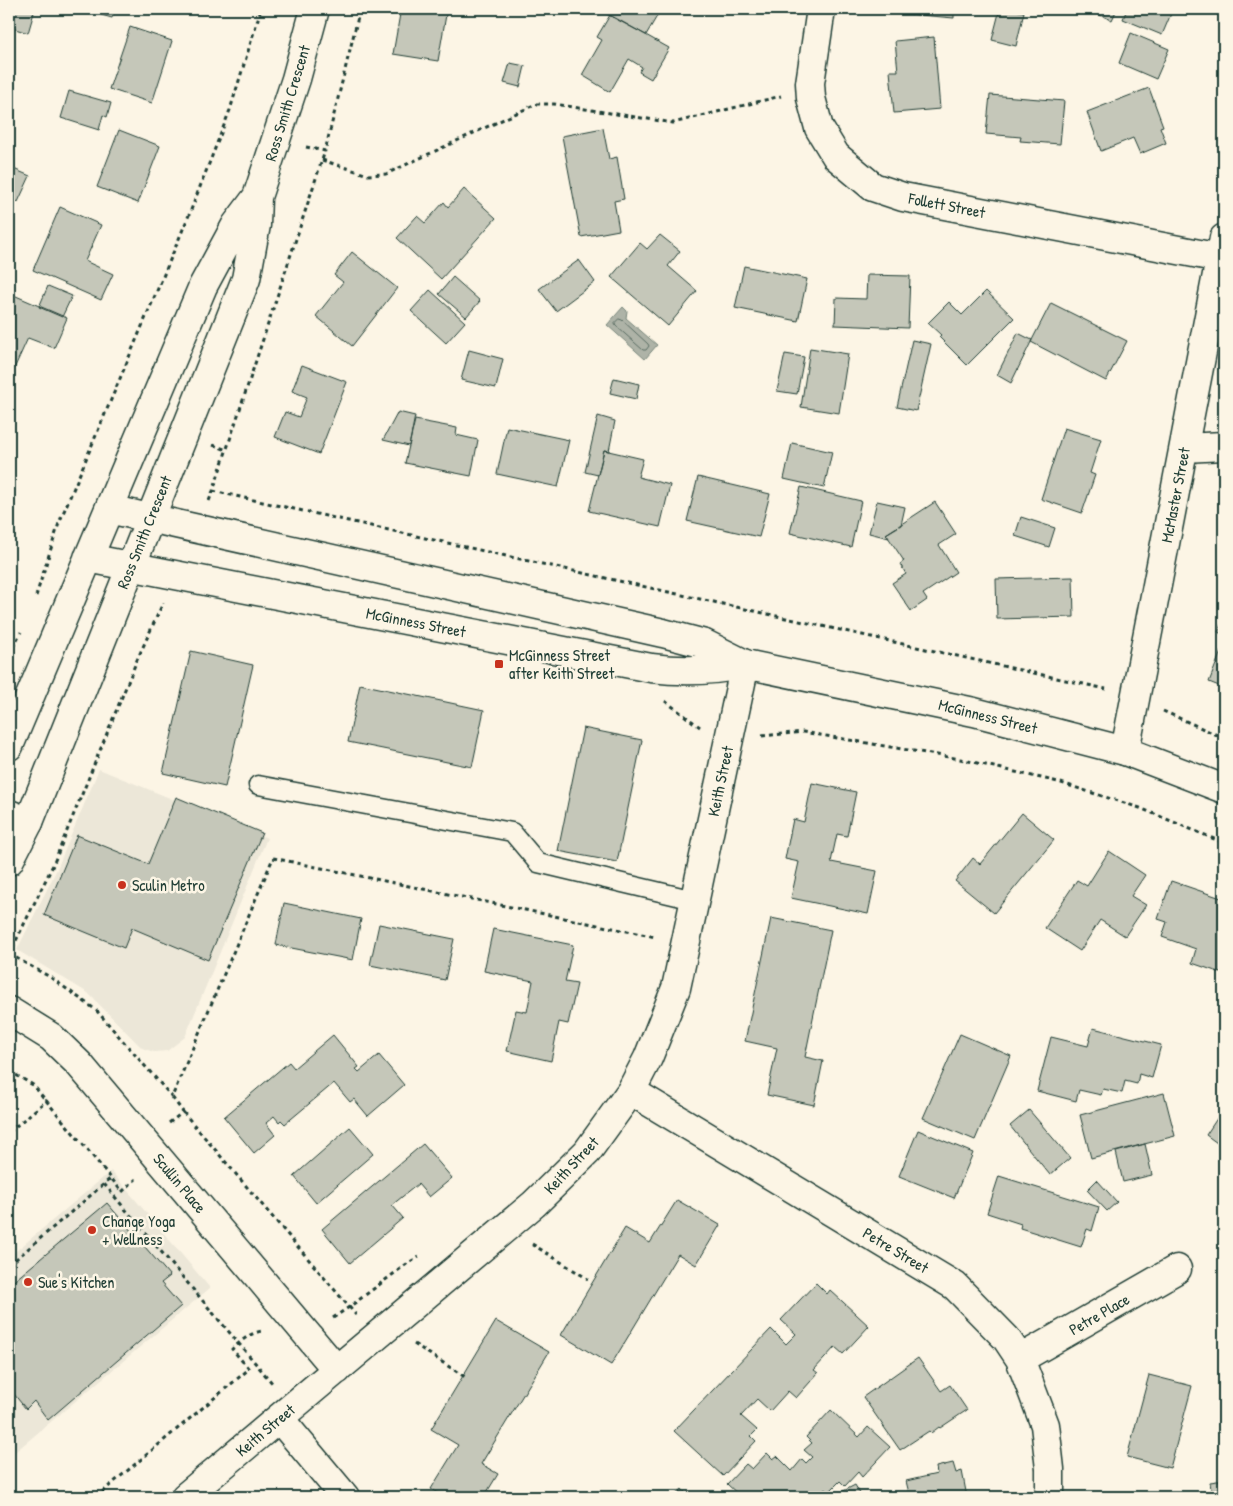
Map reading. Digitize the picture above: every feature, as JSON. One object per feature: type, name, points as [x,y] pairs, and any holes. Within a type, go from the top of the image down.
[{"type":"street","name":"Ross Smith Crescent","points":[[9,861],[19,818],[131,567],[246,279],[256,225],[257,197],[296,79],[315,9]]},
{"type":"street","name":"Follett Street","points":[[822,9],[810,89],[819,128],[836,156],[873,187],[903,196],[1222,248]]},
{"type":"street","name":"Ross Smith Crescent","points":[[9,746],[203,286],[236,224],[257,197]]},
{"type":"street","name":"McMaster Street","points":[[1125,751],[1222,248]]},
{"type":"street","points":[[1184,448],[1224,446]]},
{"type":"street","name":"McGinness Street","points":[[109,509],[664,633],[705,644],[745,664],[974,712],[1125,751],[1224,789]]},
{"type":"street","name":"McGinness Street","points":[[88,558],[651,668],[676,671],[722,669],[745,664]]},
{"type":"street","name":"Keith Street","points":[[185,1497],[534,1204],[587,1152],[631,1091],[648,1058],[676,988],[745,664]]},
{"type":"street","name":"Scullin Place","points":[[9,1011],[51,1037],[72,1057],[337,1370]]},
{"type":"street","name":"Petre Street","points":[[631,1091],[955,1286],[1006,1338],[1020,1359],[1045,1425],[1050,1469],[1050,1497]]},
{"type":"street","name":"Petre Place","points":[[1020,1359],[1177,1269]]},
{"type":"street","points":[[279,1418],[345,1497]]},
{"type":"lane","points":[[258,785],[512,832],[538,863],[694,900]]},
{"type":"path","points":[[36,598],[59,524],[189,215],[230,110],[261,9]]},
{"type":"path","points":[[360,9],[325,151],[213,491],[1110,689]]},
{"type":"path","points":[[322,160],[368,175],[386,174],[536,104],[554,104],[673,123],[810,89]]},
{"type":"path","points":[[305,147],[325,151]]},
{"type":"path","points":[[162,606],[137,660],[53,865],[9,954],[50,977],[96,1010],[183,1112],[383,1330],[405,1338],[465,1377]]},
{"type":"path","points":[[663,699],[702,728]]},
{"type":"path","points":[[1156,708],[1224,738]]},
{"type":"path","points":[[758,737],[803,732],[960,759],[1058,782],[1140,808],[1224,842]]},
{"type":"path","points":[[172,1097],[274,858],[686,943]]},
{"type":"path","points":[[9,1071],[33,1085],[122,1192],[139,1176]]},
{"type":"path","points":[[9,1132],[46,1100]]},
{"type":"path","points":[[146,1143],[183,1112]]},
{"type":"path","points":[[9,1265],[111,1178]]},
{"type":"path","points":[[104,1184],[279,1390]]},
{"type":"path","points":[[508,1226],[522,1238],[588,1279]]},
{"type":"path","points":[[96,1497],[249,1369],[232,1349],[246,1338],[260,1331],[270,1332]]},
{"type":"shaded area","points":[[99,769],[267,838],[185,1037],[167,1051],[154,1052],[142,1048],[88,993],[17,950],[57,869]]},
{"type":"shaded area","points":[[111,1171],[210,1288],[9,1457],[9,1257]]},
{"type":"water","points":[[623,307],[627,311],[626,318],[657,345],[645,359],[607,325]]},
{"type":"building","points":[[9,9],[35,9],[28,33],[9,27]]},
{"type":"building","points":[[80,9],[115,9],[112,18]]},
{"type":"building","points":[[407,9],[447,9],[438,61],[393,54],[400,14],[406,14]]},
{"type":"building","points":[[602,9],[647,9],[660,11],[646,35],[601,11]]},
{"type":"building","points":[[908,9],[954,9],[954,18],[908,14]]},
{"type":"building","points":[[1000,9],[1024,12],[1016,46],[992,40]]},
{"type":"building","points":[[1085,9],[1117,9],[1112,20]]},
{"type":"building","points":[[1127,9],[1173,9],[1162,35],[1123,19]]},
{"type":"building","points":[[610,15],[669,48],[651,79],[639,72],[642,67],[629,59],[610,92],[582,75],[602,40],[597,37]]},
{"type":"building","points":[[130,27],[172,41],[152,103],[109,89]]},
{"type":"building","points":[[1131,33],[1169,49],[1156,79],[1119,63]]},
{"type":"building","points":[[934,37],[940,109],[894,113],[890,71],[898,71],[895,41]]},
{"type":"building","points":[[510,63],[525,66],[520,87],[504,83]]},
{"type":"building","points":[[1149,88],[1163,126],[1160,127],[1166,143],[1140,154],[1133,138],[1101,151],[1087,112]]},
{"type":"building","points":[[69,91],[111,103],[107,117],[103,115],[99,130],[61,118]]},
{"type":"building","points":[[990,95],[1064,101],[1060,144],[1020,141],[1021,137],[986,134]]},
{"type":"building","points":[[603,128],[609,159],[617,157],[624,199],[614,201],[619,230],[581,237],[562,136]]},
{"type":"building","points":[[119,130],[160,146],[138,203],[97,187]]},
{"type":"building","points":[[9,167],[30,176],[18,202],[9,198]]},
{"type":"building","points":[[464,189],[496,218],[441,279],[397,238],[417,216],[425,223],[444,202],[448,207]]},
{"type":"building","points":[[60,207],[101,225],[85,261],[113,274],[101,300],[33,270]]},
{"type":"building","points":[[660,235],[680,251],[668,266],[697,291],[668,326],[611,277],[640,243],[647,249]]},
{"type":"building","points":[[352,252],[397,288],[352,346],[316,316],[343,282],[334,275]]},
{"type":"building","points":[[579,260],[595,282],[556,311],[539,289]]},
{"type":"building","points":[[744,266],[807,279],[798,321],[735,308]]},
{"type":"building","points":[[867,275],[910,276],[908,328],[835,325],[836,298],[866,299]]},
{"type":"building","points":[[453,277],[480,301],[466,317],[439,294]]},
{"type":"building","points":[[48,286],[72,296],[62,317],[39,307]]},
{"type":"building","points":[[430,290],[465,322],[446,343],[411,311]]},
{"type":"building","points":[[986,291],[1014,318],[967,365],[928,323],[949,302],[962,315]]},
{"type":"building","points":[[9,293],[67,318],[54,348],[28,338],[13,371],[9,369]]},
{"type":"building","points":[[1051,303],[1127,341],[1106,381],[1031,342]]},
{"type":"building","points":[[1018,333],[1032,340],[1011,383],[997,375]]},
{"type":"building","points":[[912,340],[931,344],[916,411],[897,407]]},
{"type":"building","points":[[810,348],[848,354],[839,413],[801,407]]},
{"type":"building","points":[[469,350],[503,359],[496,388],[461,380]]},
{"type":"building","points":[[785,354],[804,357],[797,394],[777,391]]},
{"type":"building","points":[[302,365],[347,382],[319,454],[275,437],[285,412],[299,417],[307,397],[292,391]]},
{"type":"building","points":[[614,378],[639,384],[636,399],[610,393]]},
{"type":"building","points":[[398,412],[415,416],[409,446],[383,440]]},
{"type":"building","points":[[598,416],[615,421],[609,451],[604,450],[598,475],[585,472]]},
{"type":"building","points":[[415,420],[457,428],[456,435],[478,440],[471,476],[405,463]]},
{"type":"building","points":[[507,427],[569,440],[558,487],[497,474]]},
{"type":"building","points":[[1064,428],[1101,439],[1090,473],[1095,475],[1082,513],[1041,499]]},
{"type":"building","points":[[792,443],[832,452],[824,488],[784,479]]},
{"type":"building","points":[[604,450],[643,459],[638,477],[670,485],[660,527],[589,511]]},
{"type":"building","points":[[698,477],[770,494],[759,537],[687,521]]},
{"type":"building","points":[[801,487],[861,501],[851,547],[790,533]]},
{"type":"building","points":[[877,501],[905,507],[901,525],[886,534],[889,538],[869,533]]},
{"type":"building","points":[[935,502],[956,534],[939,545],[956,572],[923,594],[927,600],[911,611],[892,583],[906,574],[900,564],[904,561],[886,534]]},
{"type":"building","points":[[1021,517],[1055,528],[1049,547],[1015,536]]},
{"type":"building","points":[[1073,577],[1074,617],[997,619],[996,579]]},
{"type":"building","points":[[1224,618],[1224,635],[1218,632]]},
{"type":"building","points":[[1224,644],[1224,688],[1209,682]]},
{"type":"building","points":[[191,651],[253,665],[225,787],[163,773]]},
{"type":"building","points":[[360,684],[484,710],[472,767],[348,742]]},
{"type":"building","points":[[583,728],[642,740],[617,862],[558,851]]},
{"type":"building","points":[[812,783],[856,792],[847,836],[837,834],[831,862],[877,871],[868,914],[791,898],[799,862],[785,859],[793,819],[804,822]]},
{"type":"building","points":[[176,797],[262,833],[208,960],[132,928],[124,948],[44,915],[77,835],[148,864]]},
{"type":"building","points":[[1022,813],[1054,840],[994,913],[955,881],[973,858],[980,864]]},
{"type":"building","points":[[1109,851],[1145,875],[1131,896],[1146,905],[1125,936],[1100,920],[1080,951],[1045,928],[1077,880],[1087,886]]},
{"type":"building","points":[[1171,881],[1224,899],[1224,974],[1192,963],[1196,949],[1162,937],[1167,922],[1158,919]]},
{"type":"building","points":[[284,903],[361,919],[353,960],[276,945]]},
{"type":"building","points":[[771,918],[831,930],[805,1057],[823,1061],[814,1105],[767,1095],[777,1048],[745,1041]]},
{"type":"building","points":[[379,924],[454,939],[445,980],[370,965]]},
{"type":"building","points":[[493,929],[573,945],[565,982],[577,984],[568,1024],[559,1022],[551,1061],[507,1051],[516,1010],[527,1012],[533,981],[484,971]]},
{"type":"building","points":[[1093,1028],[1161,1045],[1152,1078],[1139,1074],[1137,1084],[1125,1081],[1122,1093],[1103,1089],[1101,1095],[1079,1090],[1076,1101],[1037,1091],[1051,1037],[1088,1046]]},
{"type":"building","points":[[960,1034],[1011,1056],[975,1140],[923,1118]]},
{"type":"building","points":[[333,1035],[359,1067],[356,1069],[359,1072],[379,1055],[404,1085],[368,1116],[354,1099],[350,1102],[334,1083],[285,1124],[281,1120],[279,1122],[274,1116],[266,1123],[275,1135],[254,1153],[224,1117],[289,1062],[294,1068]]},
{"type":"building","points":[[1164,1093],[1175,1136],[1091,1158],[1080,1115]]},
{"type":"building","points":[[1224,1108],[1224,1148],[1206,1135]]},
{"type":"building","points":[[1029,1110],[1070,1158],[1050,1175],[1010,1126]]},
{"type":"building","points":[[350,1127],[373,1154],[316,1203],[294,1176]]},
{"type":"building","points":[[918,1130],[973,1153],[954,1198],[899,1176]]},
{"type":"building","points":[[423,1144],[452,1178],[429,1197],[418,1184],[392,1205],[403,1218],[350,1263],[322,1229]]},
{"type":"building","points":[[1145,1144],[1152,1175],[1123,1182],[1116,1152]]},
{"type":"building","points":[[999,1176],[1099,1207],[1092,1231],[1087,1229],[1081,1247],[1020,1228],[1021,1224],[987,1213]]},
{"type":"building","points":[[1097,1180],[1117,1202],[1107,1211],[1087,1190]]},
{"type":"building","points":[[677,1200],[720,1225],[696,1265],[678,1254],[611,1365],[561,1335],[625,1228],[650,1243]]},
{"type":"building","points":[[107,1203],[170,1276],[161,1283],[181,1306],[48,1420],[34,1401],[26,1409],[9,1388],[9,1285]]},
{"type":"building","points":[[816,1283],[827,1294],[830,1290],[869,1326],[843,1354],[835,1347],[814,1370],[818,1373],[796,1398],[788,1391],[770,1411],[757,1399],[741,1416],[757,1430],[751,1436],[756,1441],[723,1476],[674,1431],[771,1329],[786,1344],[796,1334],[781,1320]]},
{"type":"building","points":[[496,1321],[549,1352],[481,1464],[498,1474],[484,1497],[444,1497],[431,1489],[458,1445],[431,1429]]},
{"type":"building","points":[[918,1358],[941,1391],[950,1385],[967,1410],[940,1428],[931,1433],[929,1431],[900,1450],[863,1397]]},
{"type":"building","points":[[1149,1375],[1192,1386],[1170,1468],[1127,1457]]},
{"type":"building","points":[[831,1410],[859,1437],[868,1427],[890,1447],[862,1477],[858,1472],[845,1486],[840,1481],[828,1493],[825,1489],[817,1497],[810,1497],[808,1495],[806,1497],[741,1497],[727,1484],[746,1464],[752,1469],[767,1453],[773,1459],[777,1456],[792,1471],[802,1459],[806,1463],[812,1457],[804,1450],[812,1443],[806,1437]]},
{"type":"building","points":[[953,1463],[956,1473],[962,1471],[967,1497],[910,1497],[906,1481],[937,1474],[936,1467]]},
{"type":"building","points":[[1224,1480],[1224,1497],[1212,1497],[1210,1482]]},
{"type":"building","points":[[855,1485],[862,1497],[832,1497]]},
{"type":"building","points":[[682,1489],[689,1497],[673,1497]]},
{"type":"place","name":"McGinness Street after Keith Street","points":[[499,664]]},
{"type":"place","name":"Sculin Metro","points":[[122,885]]},
{"type":"place","name":"Change Yoga + Wellness","points":[[92,1230]]},
{"type":"place","name":"Sue's Kitchen","points":[[28,1282]]}]
